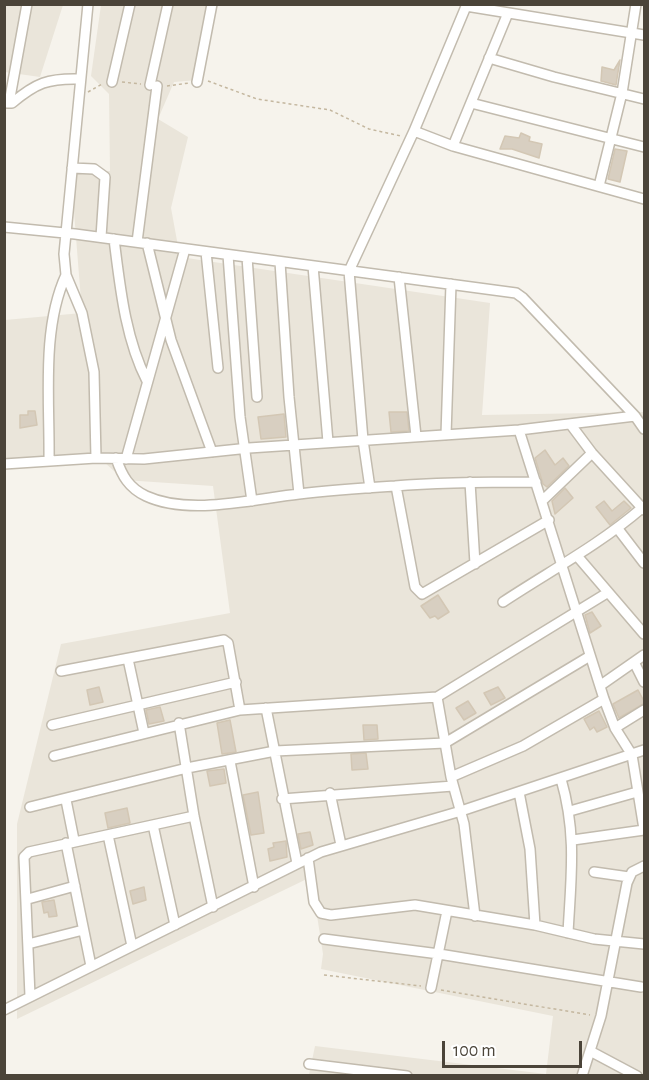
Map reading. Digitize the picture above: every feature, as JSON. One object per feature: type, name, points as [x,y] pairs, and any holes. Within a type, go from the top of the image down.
[{"type":"street","points":[[7,103],[27,4]]},
{"type":"street","points":[[88,4],[66,233],[66,275],[82,313],[94,372],[96,458]]},
{"type":"street","points":[[112,82],[130,4]]},
{"type":"street","points":[[168,4],[153,85],[142,243],[165,318],[212,452]]},
{"type":"street","points":[[197,82],[212,4]]},
{"type":"street","points":[[599,186],[622,93],[636,4]]},
{"type":"street","points":[[370,488],[363,440],[349,271],[412,135],[466,5],[645,35]]},
{"type":"street","points":[[453,146],[508,13]]},
{"type":"street","points":[[489,58],[554,77],[645,99]]},
{"type":"street","points":[[7,103],[40,83],[61,78],[80,79]]},
{"type":"street","points":[[471,103],[645,147]]},
{"type":"street","points":[[412,135],[645,199]]},
{"type":"street","points":[[72,168],[94,169],[105,177],[101,237]]},
{"type":"street","points":[[4,227],[101,237],[516,293],[645,429]]},
{"type":"street","points":[[114,239],[119,281],[137,360],[147,381]]},
{"type":"street","points":[[185,249],[147,381],[121,458],[125,481],[146,496],[183,504],[252,501],[299,494],[396,486],[470,482],[536,482]]},
{"type":"street","points":[[206,252],[218,368]]},
{"type":"street","points":[[228,255],[245,448],[252,501]]},
{"type":"street","points":[[247,257],[257,397]]},
{"type":"street","points":[[280,262],[299,494]]},
{"type":"street","points":[[313,266],[328,442]]},
{"type":"street","points":[[49,461],[51,322],[57,295],[66,275]]},
{"type":"street","points":[[399,277],[416,436]]},
{"type":"street","points":[[446,435],[451,284]]},
{"type":"street","points":[[4,464],[519,430],[635,416]]},
{"type":"street","points":[[503,602],[618,530],[643,509],[592,453],[571,425]]},
{"type":"street","points":[[519,430],[604,699],[615,728],[632,755],[645,829],[573,840]]},
{"type":"street","points":[[543,500],[592,453]]},
{"type":"street","points":[[470,482],[475,564]]},
{"type":"street","points":[[396,486],[415,587],[418,592],[427,592],[549,520]]},
{"type":"street","points":[[618,530],[645,563]]},
{"type":"street","points":[[578,556],[607,593],[645,634]]},
{"type":"street","points":[[54,756],[179,723],[240,710],[437,697],[578,613],[607,593]]},
{"type":"street","points":[[61,671],[224,640],[228,643],[240,710]]},
{"type":"street","points":[[601,685],[645,655]]},
{"type":"street","points":[[30,807],[66,800],[187,768],[275,751],[445,743],[590,656]]},
{"type":"street","points":[[128,659],[144,733]]},
{"type":"street","points":[[634,662],[645,682]]},
{"type":"street","points":[[52,725],[138,703],[236,682]]},
{"type":"street","points":[[437,697],[452,781],[461,811],[468,851],[475,916]]},
{"type":"street","points":[[282,799],[452,781],[502,757],[604,699]]},
{"type":"street","points":[[266,708],[282,799],[297,863]]},
{"type":"street","points":[[615,728],[645,711]]},
{"type":"street","points":[[179,723],[194,816],[213,907]]},
{"type":"street","points":[[4,1010],[254,887],[297,863],[340,845],[461,811],[645,750]]},
{"type":"street","points":[[230,761],[254,887]]},
{"type":"street","points":[[561,778],[570,811],[573,840],[568,933]]},
{"type":"street","points":[[519,792],[530,849],[535,925]]},
{"type":"street","points":[[330,793],[340,845]]},
{"type":"street","points":[[570,811],[640,798]]},
{"type":"street","points":[[66,800],[75,886],[91,966]]},
{"type":"street","points":[[30,996],[28,899],[24,857],[29,852],[70,842],[194,816]]},
{"type":"street","points":[[153,825],[175,925]]},
{"type":"street","points":[[108,835],[132,946]]},
{"type":"street","points":[[308,858],[314,902],[321,913],[331,915],[415,905],[535,925],[615,942],[645,944]]},
{"type":"street","points":[[582,1076],[601,1016],[629,877],[632,872],[645,866]]},
{"type":"street","points":[[594,872],[629,877]]},
{"type":"street","points":[[28,899],[75,886]]},
{"type":"street","points":[[431,988],[447,911]]},
{"type":"street","points":[[28,944],[84,930]]},
{"type":"street","points":[[324,939],[438,954],[641,987]]},
{"type":"street","points":[[590,1051],[637,1076]]},
{"type":"street","points":[[309,1064],[407,1076]]},
{"type":"path","points":[[78,99],[96,86],[112,82],[171,87],[209,81],[257,99],[330,110],[369,129],[412,135]]},
{"type":"path","points":[[324,975],[431,988],[601,1016]]},
{"type":"shaded area","points":[[5,5],[63,5],[40,77],[5,72]]},
{"type":"shaded area","points":[[101,5],[214,5],[198,80],[174,82],[158,119],[188,137],[171,208],[180,257],[490,303],[482,415],[644,412],[644,1075],[309,1075],[315,1046],[546,1074],[553,1016],[321,969],[323,954],[311,877],[17,1019],[17,824],[61,644],[230,613],[213,486],[124,480],[104,462],[5,467],[5,320],[82,313],[74,212],[67,172],[110,171],[109,94],[91,76]]},
{"type":"building","points":[[620,60],[616,85],[601,81],[602,67],[614,70]]},
{"type":"building","points":[[521,133],[530,137],[529,141],[542,144],[539,158],[512,149],[500,149],[505,136],[519,138]]},
{"type":"building","points":[[615,149],[627,151],[620,182],[608,179]]},
{"type":"building","points":[[28,411],[35,411],[37,425],[20,428],[20,415],[28,415]]},
{"type":"building","points":[[389,412],[407,412],[409,431],[391,432]]},
{"type":"building","points":[[284,414],[286,437],[261,439],[258,417]]},
{"type":"building","points":[[545,450],[555,465],[563,458],[569,466],[547,487],[543,484],[535,458]]},
{"type":"building","points":[[565,488],[573,498],[555,514],[552,501]]},
{"type":"building","points":[[604,501],[612,511],[624,501],[631,508],[610,525],[596,507]]},
{"type":"building","points":[[438,595],[449,612],[438,619],[435,616],[430,618],[421,606]]},
{"type":"building","points":[[592,612],[601,626],[590,633],[585,615]]},
{"type":"building","points":[[99,687],[103,702],[90,705],[87,690]]},
{"type":"building","points":[[498,687],[505,698],[491,705],[484,693]]},
{"type":"building","points":[[638,690],[645,703],[619,718],[613,704]]},
{"type":"building","points":[[468,701],[476,713],[464,720],[456,708]]},
{"type":"building","points":[[160,707],[164,721],[149,724],[146,710]]},
{"type":"building","points":[[599,711],[607,727],[597,732],[594,727],[590,730],[584,719]]},
{"type":"building","points":[[230,720],[236,752],[222,754],[217,723]]},
{"type":"building","points":[[363,725],[377,725],[378,739],[364,740]]},
{"type":"building","points":[[366,753],[368,769],[352,770],[351,754]]},
{"type":"building","points":[[224,769],[226,783],[210,786],[207,771]]},
{"type":"building","points":[[258,792],[264,833],[251,835],[243,795]]},
{"type":"building","points":[[127,808],[130,823],[108,828],[105,813]]},
{"type":"building","points":[[310,832],[313,845],[301,849],[298,834]]},
{"type":"building","points":[[286,841],[287,857],[270,861],[268,849],[274,847],[273,843]]},
{"type":"building","points":[[144,887],[146,900],[133,904],[130,891]]},
{"type":"building","points":[[54,900],[57,916],[49,917],[48,912],[44,913],[42,902]]}]
